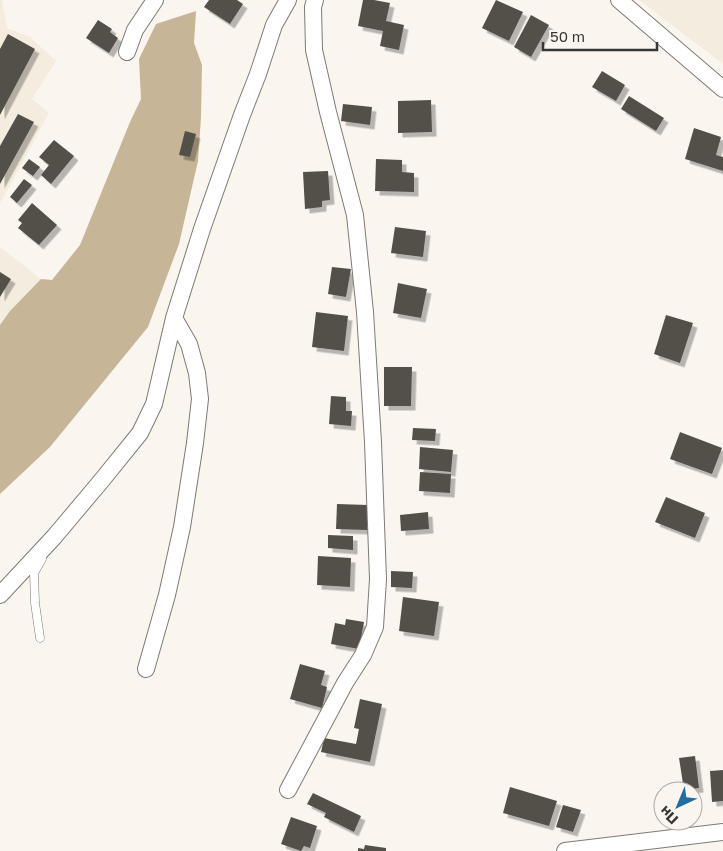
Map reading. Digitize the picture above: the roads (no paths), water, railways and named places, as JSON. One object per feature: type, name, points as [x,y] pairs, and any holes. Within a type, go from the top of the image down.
[{"type":"street","points":[[128,52],[135,30],[155,0]]},
{"type":"street","points":[[0,595],[54,537],[140,433],[154,404],[174,318],[202,229],[274,25],[288,0]]},
{"type":"street","points":[[288,790],[345,682],[363,655],[374,627],[378,579],[373,442],[365,312],[355,214],[314,50],[313,7],[316,0]]},
{"type":"street","points":[[619,0],[723,90]]},
{"type":"street","points":[[146,669],[167,595],[182,527],[200,399],[197,373],[189,344],[174,318]]},
{"type":"street","points":[[565,851],[723,832]]},
{"type":"lane","points":[[40,638],[35,603],[34,573],[54,537]]}]
